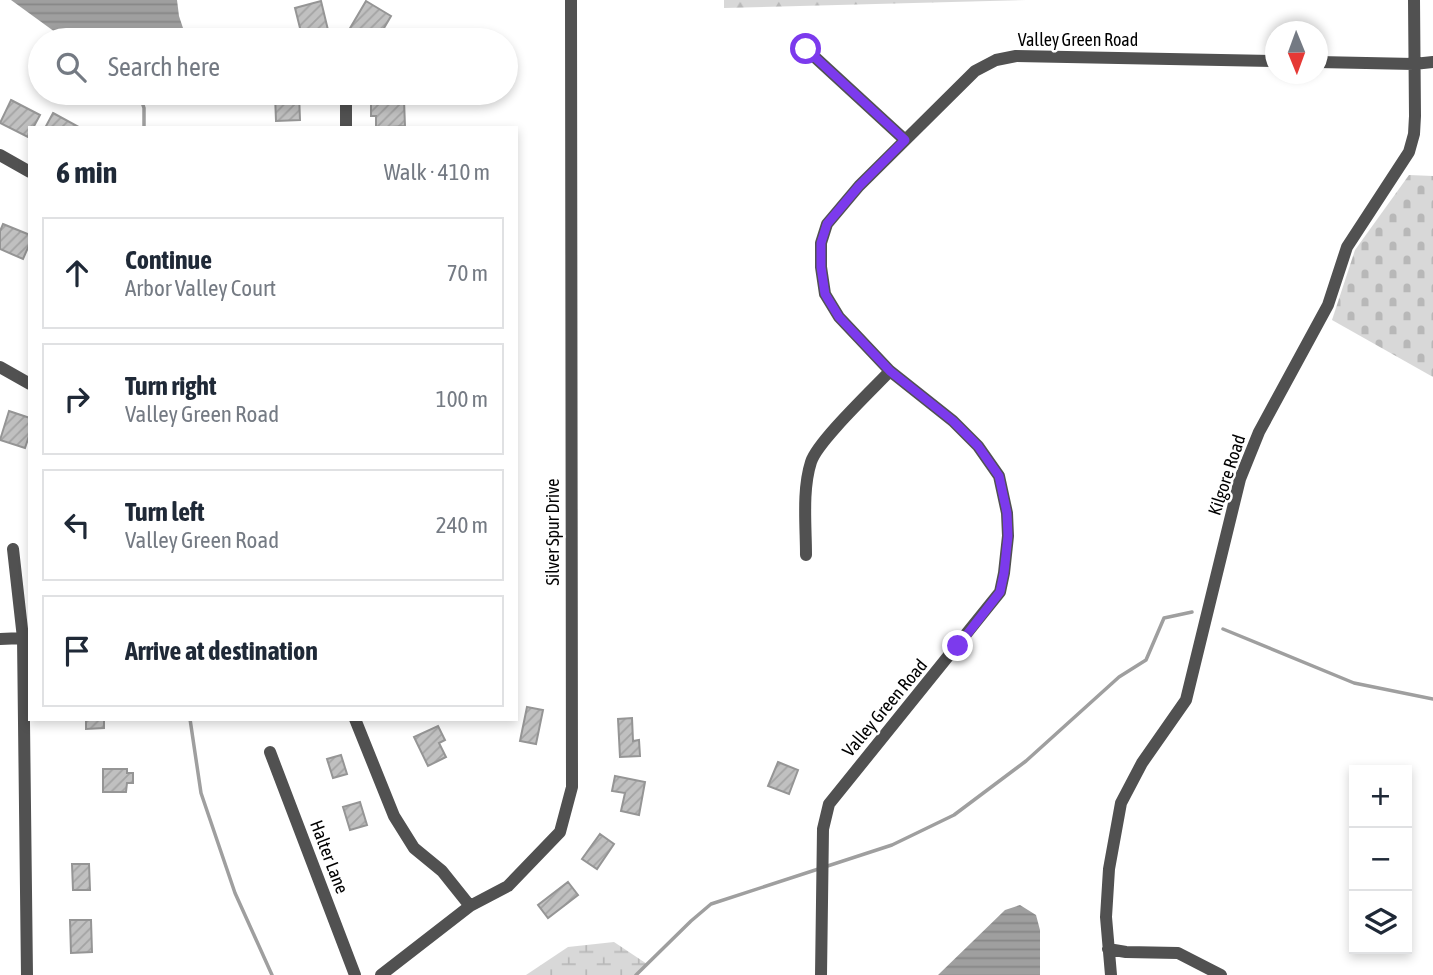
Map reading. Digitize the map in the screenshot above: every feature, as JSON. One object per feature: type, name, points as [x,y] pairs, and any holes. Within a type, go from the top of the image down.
[{"type":"street","name":"Silver Spur Drive","points":[[382,975],[470,906],[508,886],[560,832],[572,787],[571,0]]},
{"type":"street","name":"Kilgore Road","points":[[1111,975],[1106,917],[1109,869],[1122,803],[1142,763],[1186,700],[1240,479],[1259,432],[1328,305],[1347,247],[1409,152],[1414,134],[1414,0]]},
{"type":"street","points":[[806,49],[905,140]]},
{"type":"street","name":"Valley Green Road","points":[[821,975],[823,829],[829,804],[1000,592],[1008,536],[1007,513],[999,476],[978,446],[953,421],[890,371],[839,317],[825,294],[821,243],[827,224],[859,186],[975,71],[996,60],[1016,56],[1265,61]]},
{"type":"street","points":[[1328,62],[1433,62]]},
{"type":"street","points":[[346,105],[346,126]]},
{"type":"street","points":[[0,155],[28,171]]},
{"type":"street","points":[[0,367],[28,383]]},
{"type":"street","points":[[806,555],[806,505],[811,458],[890,371]]},
{"type":"street","points":[[13,549],[23,638],[27,975]]},
{"type":"street","points":[[0,639],[23,638]]},
{"type":"street","points":[[356,721],[394,816],[414,848],[442,871],[470,906]]},
{"type":"street","name":"Halter Lane","points":[[270,752],[355,975]]},
{"type":"street","points":[[1108,949],[1178,953],[1221,975]]},
{"type":"green space","points":[[724,0],[1026,0],[724,8]]},
{"type":"green space","points":[[1409,175],[1433,176],[1433,377],[1332,320],[1355,250]]},
{"type":"green space","points":[[614,942],[647,964],[636,975],[526,975],[568,947]]},
{"type":"shaded area","points":[[11,0],[177,0],[183,28],[50,28]]},
{"type":"shaded area","points":[[1020,905],[1036,915],[1040,930],[1040,975],[938,975],[1005,910]]},
{"type":"building","points":[[321,1],[328,28],[300,28],[295,8]]},
{"type":"building","points":[[366,1],[391,16],[384,28],[350,28]]},
{"type":"building","points":[[11,100],[40,115],[34,126],[28,126],[28,137],[0,123]]},
{"type":"building","points":[[275,105],[299,105],[300,120],[276,121]]},
{"type":"building","points":[[371,105],[404,105],[405,126],[376,126],[376,116],[371,116]]},
{"type":"building","points":[[53,113],[77,126],[46,126]]},
{"type":"building","points":[[3,224],[28,234],[28,248],[23,259],[0,249],[0,231]]},
{"type":"building","points":[[9,411],[28,417],[28,439],[25,448],[0,440]]},
{"type":"building","points":[[527,707],[543,710],[536,744],[520,741]]},
{"type":"building","points":[[632,718],[633,741],[639,740],[640,756],[620,757],[618,719]]},
{"type":"building","points":[[86,721],[104,721],[104,728],[86,729]]},
{"type":"building","points":[[438,726],[445,740],[439,743],[446,757],[428,766],[414,737]]},
{"type":"building","points":[[341,755],[347,774],[333,778],[327,759]]},
{"type":"building","points":[[778,762],[798,770],[789,794],[768,786]]},
{"type":"building","points":[[103,769],[127,769],[127,773],[133,773],[133,783],[127,783],[126,792],[103,792]]},
{"type":"building","points":[[615,776],[645,782],[639,815],[621,811],[625,793],[612,791]]},
{"type":"building","points":[[360,802],[367,825],[350,830],[343,807]]},
{"type":"building","points":[[600,834],[614,844],[597,869],[582,859]]},
{"type":"building","points":[[72,864],[89,864],[90,890],[73,890]]},
{"type":"building","points":[[568,882],[578,895],[548,918],[538,905]]},
{"type":"building","points":[[70,920],[91,920],[92,952],[71,953]]},
{"type":"waterway","points":[[143,105],[144,126]]},
{"type":"waterway","points":[[636,975],[711,904],[892,845],[954,815],[1026,761],[1119,677],[1146,660],[1164,618],[1192,612]]},
{"type":"waterway","points":[[1223,629],[1354,683],[1433,699]]},
{"type":"waterway","points":[[190,721],[201,793],[235,893],[272,975]]},
{"type":"route","points":[[806,49],[905,140],[859,186],[827,224],[821,243],[825,294],[839,317],[890,371],[953,421],[978,446],[999,476],[1007,513],[1008,536],[1000,592],[958,646]]}]
